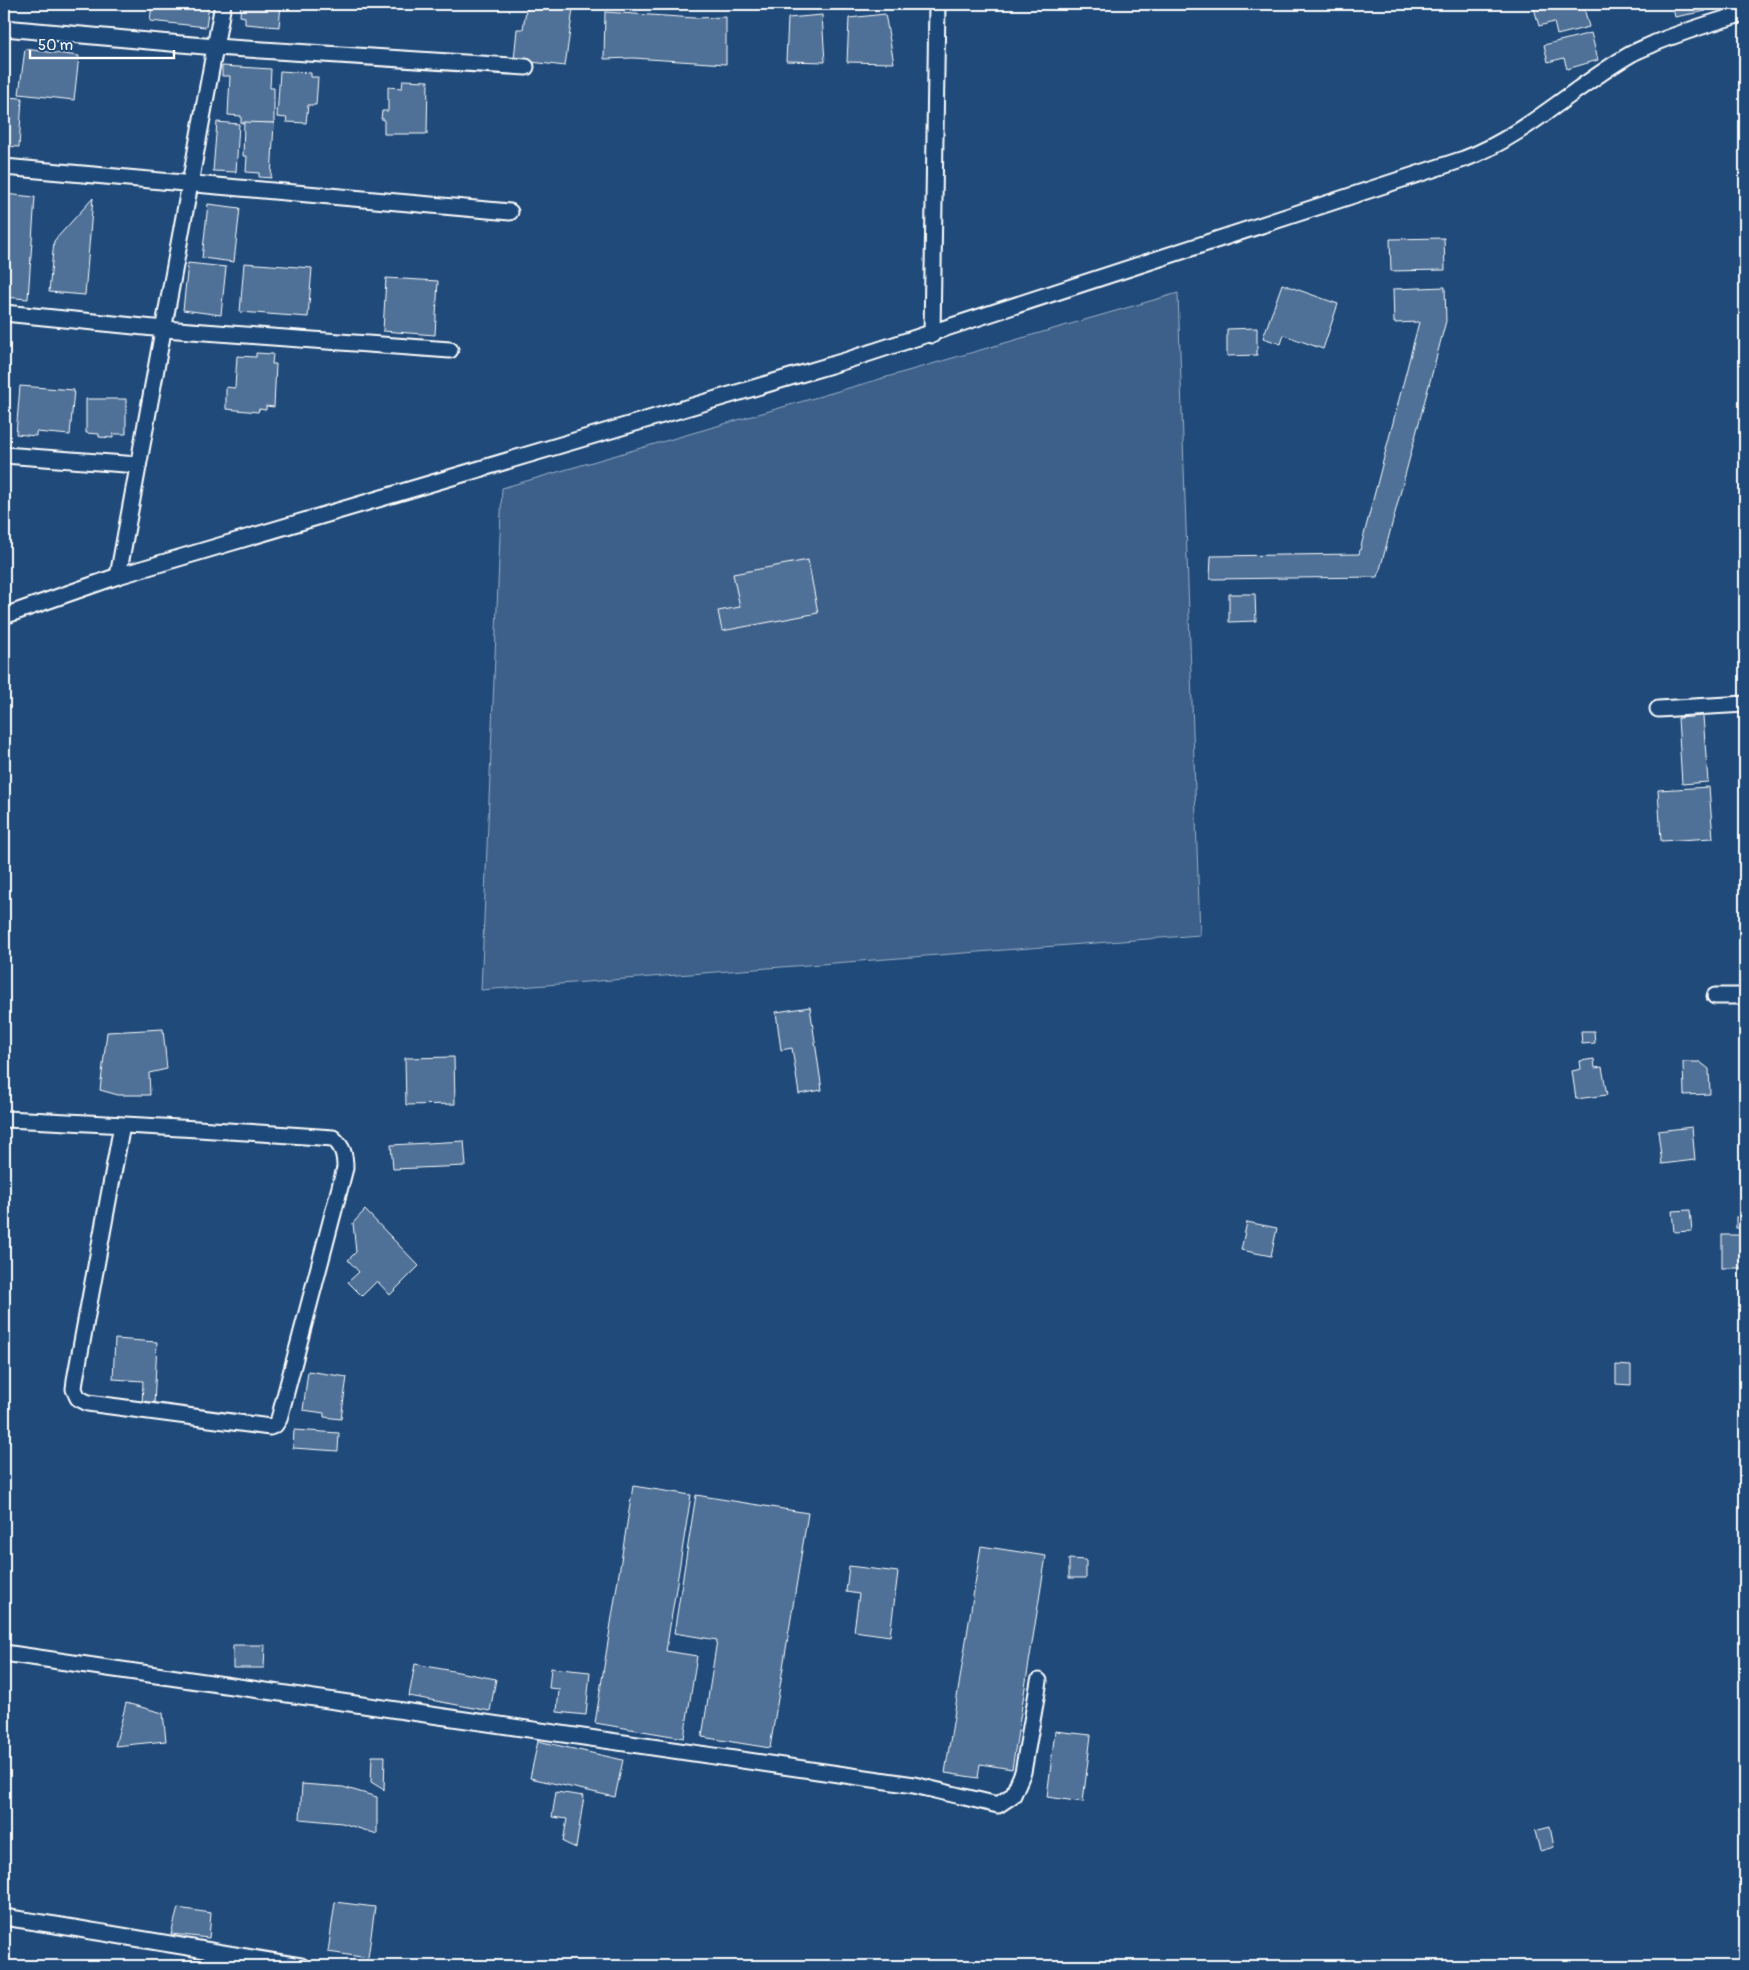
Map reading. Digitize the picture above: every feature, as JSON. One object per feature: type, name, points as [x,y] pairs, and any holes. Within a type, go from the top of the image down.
[{"type":"street","points":[[118,576],[223,4]]},
{"type":"street","points":[[932,334],[936,4]]},
{"type":"street","points":[[4,616],[118,576],[932,334],[1487,151],[1632,53],[1684,32],[1745,14]]},
{"type":"street","points":[[4,28],[215,47],[526,67]]},
{"type":"street","points":[[4,167],[510,212]]},
{"type":"street","points":[[4,313],[164,328],[450,350]]},
{"type":"street","points":[[4,455],[138,465]]},
{"type":"street","points":[[1658,709],[1745,704]]},
{"type":"street","points":[[1716,996],[1745,996]]},
{"type":"street","points":[[4,1119],[122,1125],[334,1138],[340,1144],[345,1153],[345,1168],[279,1419],[270,1427],[88,1403],[78,1398],[74,1389],[75,1380],[122,1125]]},
{"type":"street","points":[[4,1653],[914,1785],[998,1804],[1014,1795],[1023,1772],[1039,1681]]},
{"type":"street","points":[[4,1918],[116,1934],[301,1966]]},
{"type":"shaded area","points":[[1178,293],[1200,935],[481,990],[502,488]]},
{"type":"building","points":[[152,4],[209,4],[206,27],[150,21]]},
{"type":"building","points":[[241,4],[281,4],[279,27],[245,24],[245,17],[240,16]]},
{"type":"building","points":[[527,4],[573,9],[565,66],[514,60],[517,29],[523,29]]},
{"type":"building","points":[[1550,4],[1583,4],[1589,27],[1557,35],[1554,22],[1539,26],[1534,8]]},
{"type":"building","points":[[1672,4],[1705,4],[1706,11],[1675,17]]},
{"type":"building","points":[[605,12],[695,18],[726,17],[726,64],[633,58],[604,59]]},
{"type":"building","points":[[885,14],[894,63],[847,62],[849,18]]},
{"type":"building","points":[[822,15],[825,62],[786,61],[788,18]]},
{"type":"building","points":[[1591,33],[1598,60],[1567,69],[1564,58],[1548,62],[1544,45]]},
{"type":"building","points":[[25,49],[79,56],[74,100],[19,94]]},
{"type":"building","points":[[222,66],[271,69],[270,88],[274,88],[274,123],[241,123],[241,116],[228,115],[230,76],[222,76]]},
{"type":"building","points":[[280,71],[311,73],[311,77],[318,77],[316,105],[308,105],[306,123],[286,122],[287,118],[277,117]]},
{"type":"building","points":[[403,80],[428,81],[427,134],[384,134],[384,119],[381,119],[382,111],[388,111],[388,87],[402,88]]},
{"type":"building","points":[[4,97],[22,98],[19,147],[4,146]]},
{"type":"building","points":[[217,122],[239,124],[236,172],[213,171]]},
{"type":"building","points":[[244,122],[274,123],[271,178],[259,177],[259,173],[246,172],[247,156],[243,156]]},
{"type":"building","points":[[4,194],[35,197],[28,299],[4,297]]},
{"type":"building","points":[[93,198],[85,295],[49,292],[54,241]]},
{"type":"building","points":[[208,204],[240,208],[234,262],[202,258]]},
{"type":"building","points":[[1444,238],[1445,270],[1391,271],[1390,239]]},
{"type":"building","points":[[188,263],[226,267],[221,315],[183,310]]},
{"type":"building","points":[[244,263],[312,268],[308,317],[240,312]]},
{"type":"building","points":[[386,278],[438,281],[435,335],[383,331]]},
{"type":"building","points":[[1282,284],[1338,304],[1323,349],[1284,335],[1281,344],[1263,338]]},
{"type":"building","points":[[1445,287],[1446,321],[1378,577],[1210,579],[1211,556],[1359,554],[1419,322],[1394,323],[1393,289]]},
{"type":"building","points":[[1257,328],[1257,355],[1227,356],[1227,329]]},
{"type":"building","points":[[256,353],[273,354],[272,364],[276,364],[274,407],[266,406],[266,410],[259,409],[258,412],[226,409],[226,387],[235,388],[237,356],[256,357]]},
{"type":"building","points":[[20,386],[74,390],[70,435],[36,432],[36,436],[16,434]]},
{"type":"building","points":[[86,399],[126,399],[126,434],[113,434],[113,438],[99,437],[99,434],[86,433]]},
{"type":"building","points":[[808,560],[818,613],[722,631],[718,611],[740,607],[733,574]]},
{"type":"building","points":[[1229,594],[1255,594],[1256,621],[1229,622]]},
{"type":"building","points":[[1703,716],[1708,782],[1682,784],[1678,718]]},
{"type":"building","points":[[1709,787],[1713,838],[1661,841],[1658,790]]},
{"type":"building","points":[[810,1007],[822,1090],[799,1094],[792,1048],[781,1050],[776,1012]]},
{"type":"building","points":[[163,1029],[167,1069],[149,1073],[150,1095],[118,1095],[100,1090],[107,1032]]},
{"type":"building","points":[[1581,1031],[1594,1031],[1595,1043],[1582,1044]]},
{"type":"building","points":[[454,1057],[455,1104],[406,1105],[405,1058]]},
{"type":"building","points":[[1594,1059],[1595,1068],[1602,1067],[1607,1095],[1576,1099],[1572,1071],[1581,1069],[1580,1061]]},
{"type":"building","points":[[1683,1062],[1700,1062],[1709,1069],[1710,1094],[1684,1095]]},
{"type":"building","points":[[1692,1127],[1695,1160],[1662,1164],[1658,1131]]},
{"type":"building","points":[[464,1141],[466,1166],[393,1169],[391,1145]]},
{"type":"building","points":[[365,1210],[419,1266],[390,1295],[377,1281],[362,1296],[348,1282],[359,1272],[348,1260],[356,1252],[353,1223]]},
{"type":"building","points":[[1690,1210],[1692,1231],[1674,1232],[1672,1211]]},
{"type":"building","points":[[1736,1217],[1745,1217],[1745,1228],[1736,1228]]},
{"type":"building","points":[[1247,1222],[1277,1228],[1271,1256],[1241,1250]]},
{"type":"building","points":[[1722,1235],[1745,1235],[1745,1268],[1722,1268]]},
{"type":"building","points":[[115,1339],[157,1342],[154,1407],[142,1406],[143,1381],[113,1379]]},
{"type":"building","points":[[1616,1365],[1631,1366],[1631,1385],[1616,1384]]},
{"type":"building","points":[[308,1371],[347,1377],[341,1419],[324,1417],[324,1413],[303,1410]]},
{"type":"building","points":[[294,1430],[339,1433],[338,1451],[293,1448]]},
{"type":"building","points":[[633,1486],[691,1495],[666,1651],[697,1656],[684,1738],[595,1723]]},
{"type":"building","points":[[696,1495],[808,1513],[770,1748],[702,1737],[717,1640],[674,1633]]},
{"type":"building","points":[[981,1546],[1046,1556],[1012,1769],[980,1764],[978,1778],[945,1773]]},
{"type":"building","points":[[1069,1559],[1086,1560],[1086,1578],[1069,1578]]},
{"type":"building","points":[[849,1566],[898,1572],[890,1636],[854,1631],[859,1594],[846,1592]]},
{"type":"building","points":[[233,1645],[265,1645],[264,1668],[233,1668]]},
{"type":"building","points":[[415,1664],[496,1679],[490,1711],[409,1696]]},
{"type":"building","points":[[551,1668],[590,1672],[586,1715],[557,1712],[559,1689],[549,1688]]},
{"type":"building","points":[[126,1703],[163,1713],[166,1741],[115,1746]]},
{"type":"building","points":[[1055,1731],[1091,1735],[1083,1802],[1047,1797]]},
{"type":"building","points":[[538,1741],[623,1760],[615,1797],[530,1778]]},
{"type":"building","points":[[372,1756],[385,1756],[384,1790],[371,1782]]},
{"type":"building","points":[[302,1784],[343,1787],[377,1797],[377,1834],[342,1823],[300,1819]]},
{"type":"building","points":[[556,1792],[584,1796],[576,1848],[563,1842],[567,1819],[552,1817]]},
{"type":"building","points":[[1550,1827],[1554,1847],[1540,1851],[1535,1831]]},
{"type":"building","points":[[335,1902],[375,1907],[368,1958],[328,1952]]},
{"type":"building","points":[[178,1908],[211,1913],[209,1938],[171,1934]]}]
